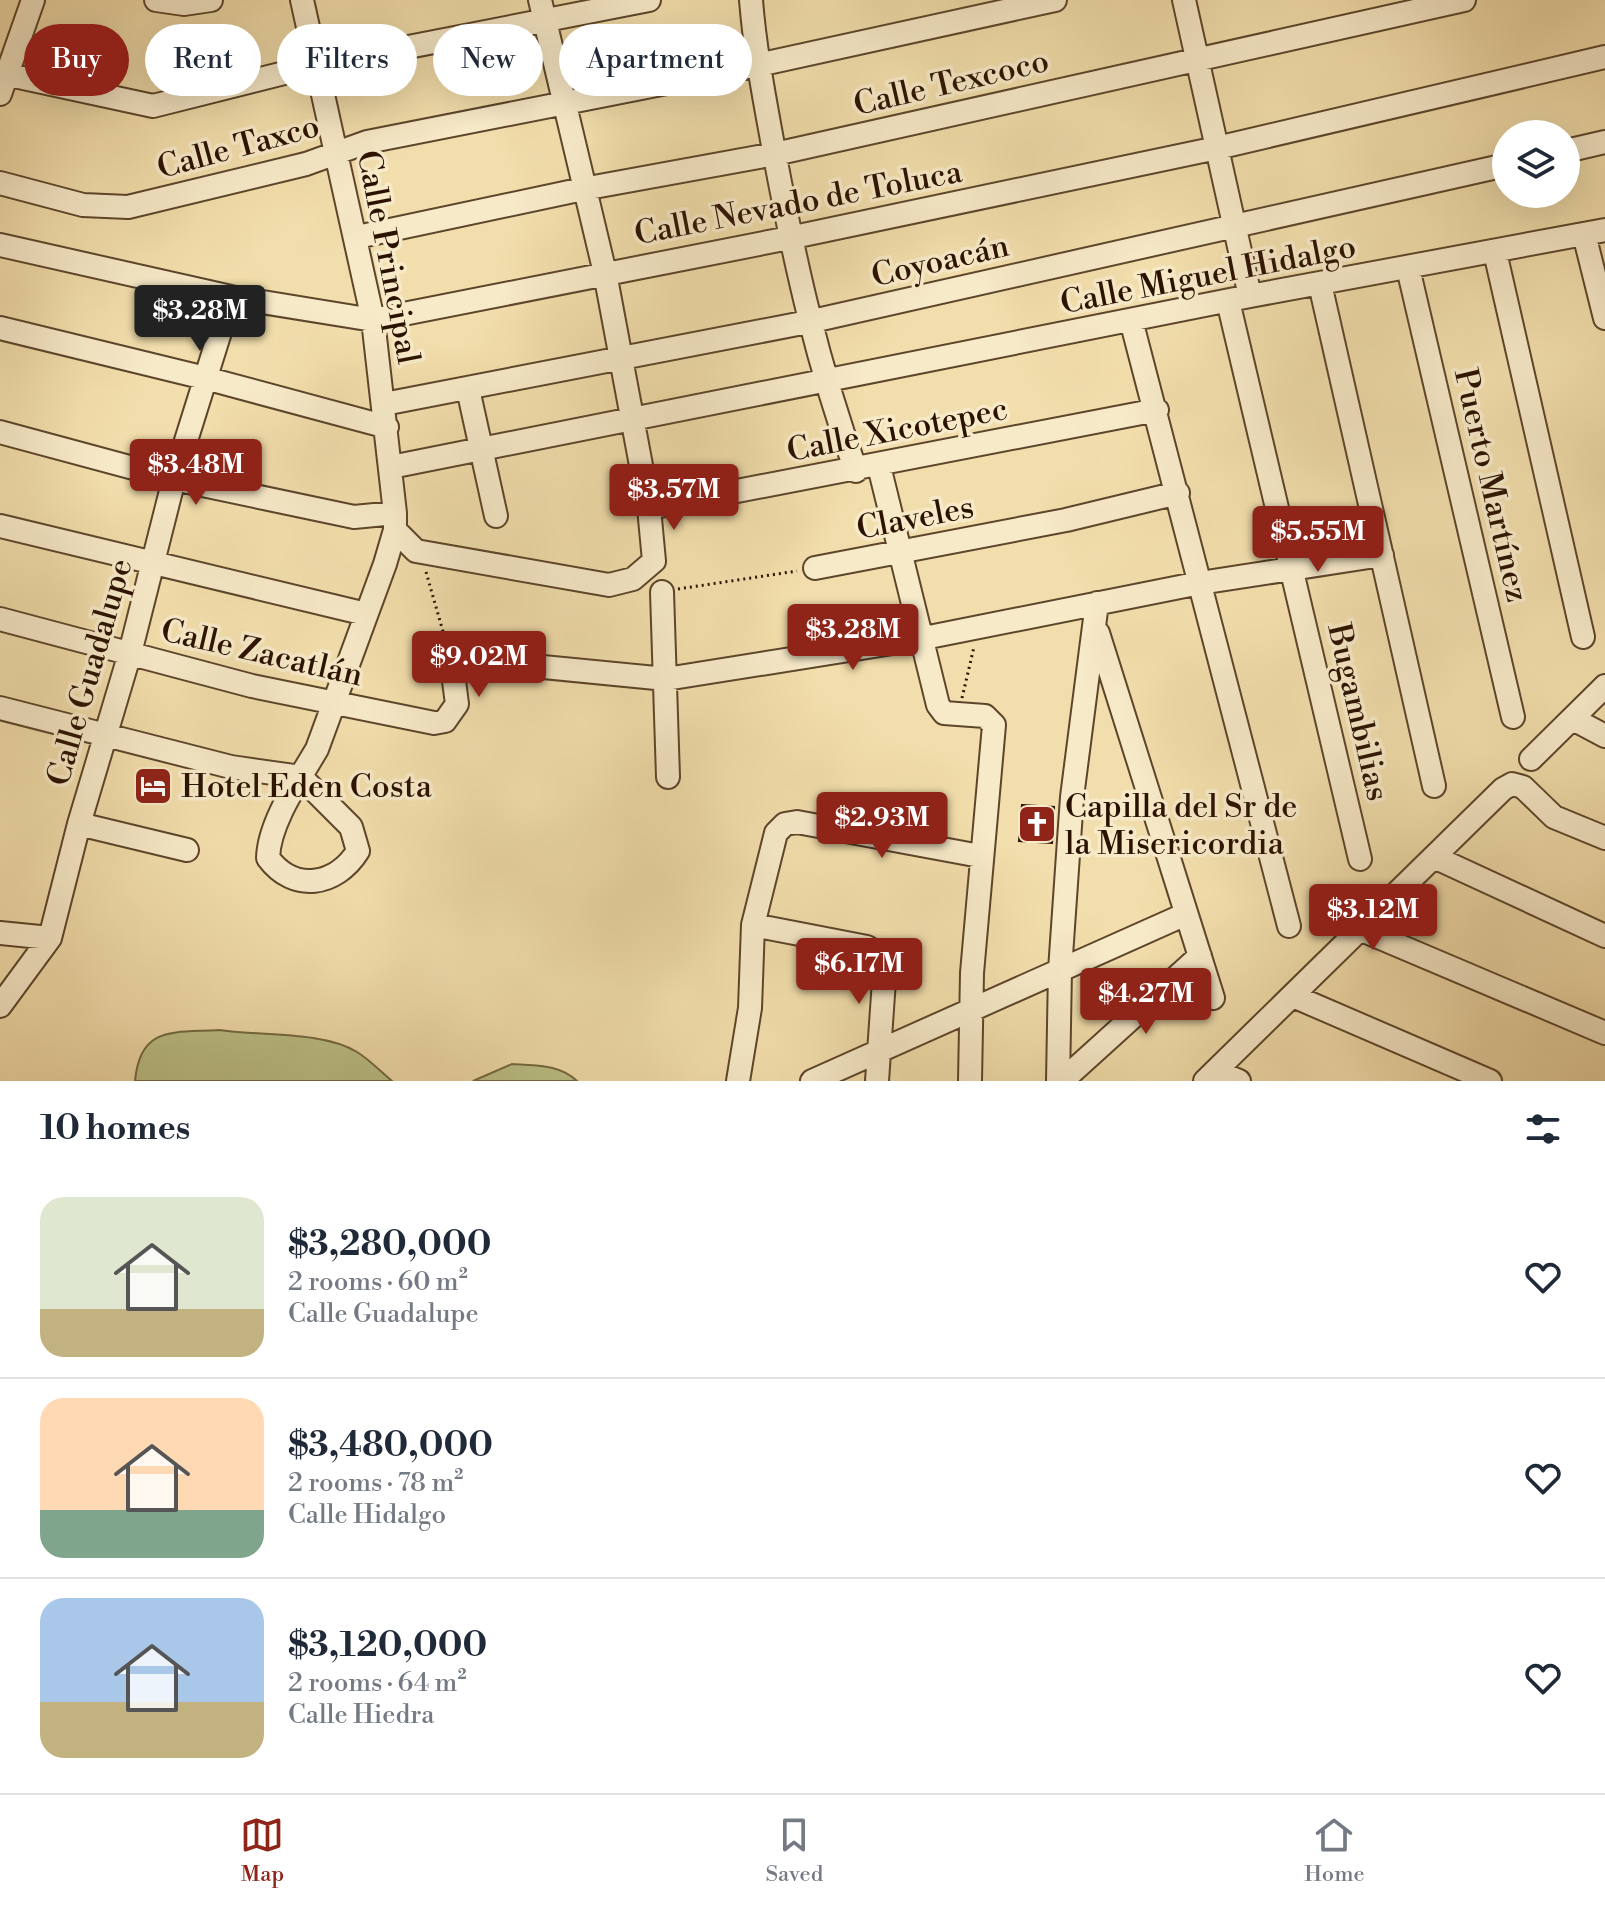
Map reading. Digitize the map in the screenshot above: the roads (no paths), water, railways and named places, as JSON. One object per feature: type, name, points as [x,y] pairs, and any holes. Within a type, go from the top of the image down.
[{"type":"street","points":[[33,0],[2,81],[153,106],[277,75]]},
{"type":"street","points":[[159,0],[184,4],[211,0]]},
{"type":"street","name":"Calle Principal","points":[[302,0],[307,24]]},
{"type":"street","points":[[417,40],[542,9],[649,0]]},
{"type":"street","points":[[751,0],[758,65],[789,238],[824,383],[856,471]]},
{"type":"street","name":"Calle Taxco","points":[[0,183],[83,205],[128,207],[306,164],[367,142],[758,65],[1055,0]]},
{"type":"street","name":"Bugambilias","points":[[1184,0],[1234,227],[1239,299],[1293,568],[1360,859]]},
{"type":"street","name":"Calle Texcoco","points":[[357,237],[583,189],[775,154],[1464,0]]},
{"type":"street","points":[[0,432],[174,479],[354,517],[395,522],[416,551],[609,585],[633,579],[654,561],[649,508],[605,273],[542,9]]},
{"type":"street","name":"Calle Nevado de Toluca","points":[[0,245],[231,297],[373,320],[789,238],[1217,148],[1605,57]]},
{"type":"street","name":"Calle Principal","points":[[301,777],[351,827],[358,851],[340,874],[305,882],[290,879],[277,871],[268,858],[268,843],[301,777],[317,749],[366,614],[395,522],[373,320],[357,237],[323,96]]},
{"type":"street","points":[[1580,148],[1605,142]]},
{"type":"street","name":"Coyoacán","points":[[384,404],[808,322],[1492,168]]},
{"type":"street","points":[[1594,232],[1605,318]]},
{"type":"street","name":"Calle Miguel Hidalgo","points":[[632,421],[1131,320],[1594,232]]},
{"type":"street","points":[[1495,252],[1583,637]]},
{"type":"street","name":"Puerto Martínez","points":[[1408,268],[1513,717]]},
{"type":"street","points":[[1320,284],[1434,786]]},
{"type":"street","name":"Calle Guadalupe","points":[[0,1006],[50,938],[79,824],[130,653],[174,479],[231,297]]},
{"type":"street","points":[[1131,320],[1157,410],[1289,926]]},
{"type":"street","points":[[0,328],[387,427]]},
{"type":"street","points":[[468,389],[496,516]]},
{"type":"street","name":"Calle Xicotepec","points":[[649,508],[856,471],[1157,410]]},
{"type":"street","points":[[391,467],[632,421]]},
{"type":"street","points":[[879,466],[924,638],[938,705],[944,713],[991,718],[994,725],[980,856],[970,1081]]},
{"type":"street","name":"Claveles","points":[[815,568],[902,553],[1178,493]]},
{"type":"street","points":[[0,526],[154,560],[366,614]]},
{"type":"street","points":[[666,679],[924,638],[1031,615],[1096,614],[1200,583],[1382,555]]},
{"type":"street","points":[[662,592],[668,777]]},
{"type":"street","points":[[1096,614],[1213,998]]},
{"type":"street","points":[[1060,1081],[1060,970],[1072,797],[1096,614]]},
{"type":"street","name":"Calle Zacatlán","points":[[0,619],[252,686],[419,721],[445,721],[457,704],[451,658],[666,679]]},
{"type":"street","points":[[1531,759],[1605,686]]},
{"type":"street","points":[[0,708],[231,767],[301,777]]},
{"type":"street","points":[[1573,719],[1605,736]]},
{"type":"street","points":[[1211,1076],[1503,789],[1512,784],[1523,787],[1554,817],[1605,838]]},
{"type":"street","points":[[738,1081],[750,1008],[753,925],[776,833],[785,824],[797,822],[980,856]]},
{"type":"street","points":[[79,824],[187,850]]},
{"type":"street","points":[[1434,857],[1605,936]]},
{"type":"street","points":[[812,1081],[1186,914]]},
{"type":"street","points":[[753,925],[867,947],[880,955],[885,966],[877,1081]]},
{"type":"street","points":[[1362,930],[1605,1033]]},
{"type":"street","points":[[0,933],[50,938]]},
{"type":"street","points":[[1060,1081],[1200,956]]},
{"type":"street","points":[[1293,996],[1490,1081]]},
{"type":"street","points":[[1211,1076],[1239,1081]]},
{"type":"place","name":"Hotel Eden Costa","points":[[153,786]]},
{"type":"place","name":"Capilla del Sr de la Misericordia","points":[[1037,824]]}]
